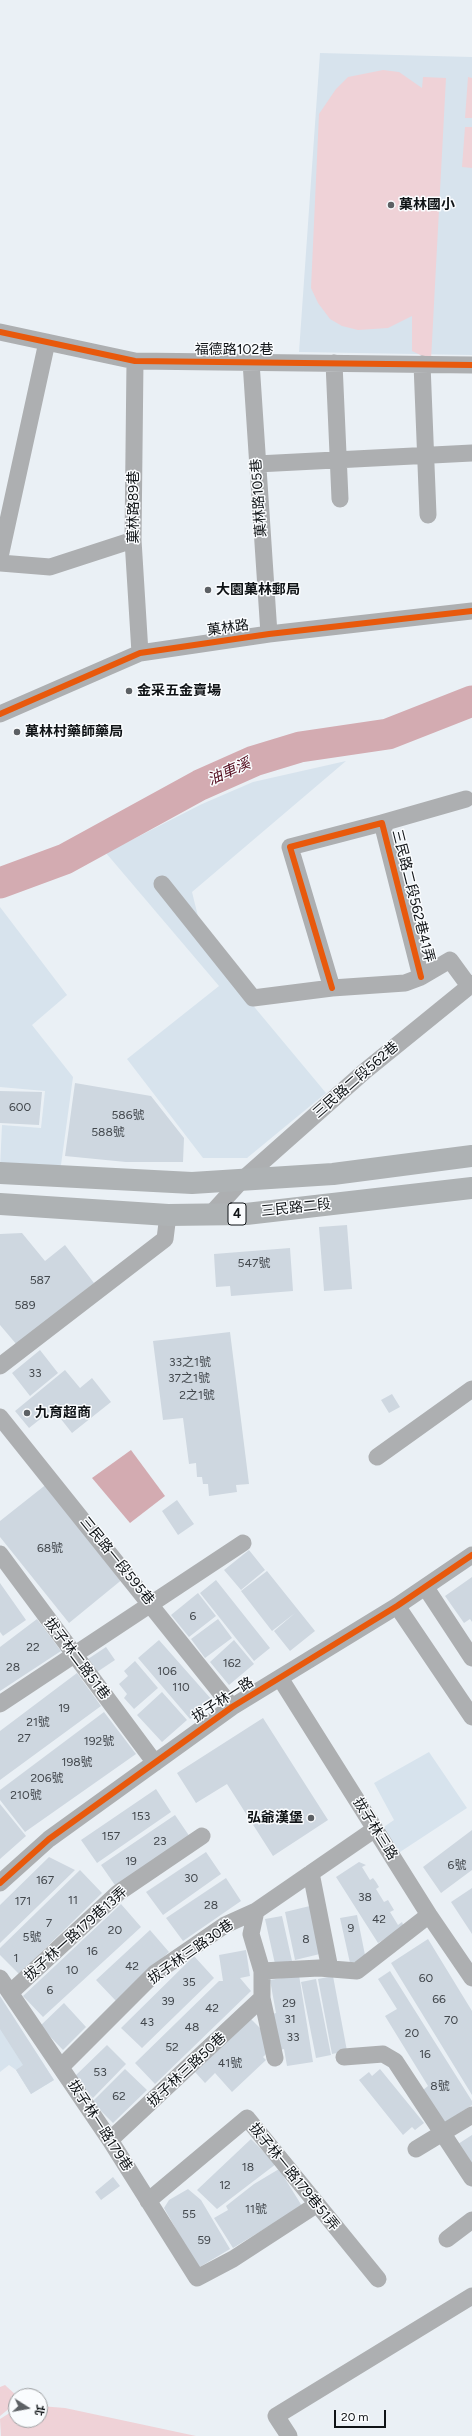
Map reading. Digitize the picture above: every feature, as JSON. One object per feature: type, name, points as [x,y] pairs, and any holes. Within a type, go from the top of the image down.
[{"type":"main road","points":[[0,1173],[192,1183],[332,1174],[472,1156]]},
{"type":"main road","name":"三民路二段","points":[[0,1204],[168,1215],[246,1214],[472,1188]]},
{"type":"street","name":"福德路102巷","points":[[0,332],[136,362],[472,365]]},
{"type":"street","points":[[0,557],[47,342]]},
{"type":"street","name":"菓林路89巷","points":[[136,362],[133,540],[140,653]]},
{"type":"street","name":"菓林路105巷","points":[[251,362],[269,634]]},
{"type":"street","points":[[334,363],[340,499]]},
{"type":"street","points":[[422,364],[428,515]]},
{"type":"street","points":[[257,464],[472,453]]},
{"type":"street","points":[[0,563],[50,567],[133,540]]},
{"type":"street","name":"菓林路","points":[[0,714],[140,653],[269,634],[472,612]]},
{"type":"street","points":[[382,823],[466,799]]},
{"type":"street","name":"三民路二段562巷41弄","points":[[332,988],[290,847],[382,823],[421,977]]},
{"type":"street","points":[[162,884],[253,998],[332,988],[405,983],[421,977],[450,960],[470,985]]},
{"type":"street","name":"三民路二段562巷","points":[[211,1214],[242,1180],[365,1071],[470,985]]},
{"type":"street","points":[[0,1366],[165,1239],[168,1215]]},
{"type":"street","points":[[377,1457],[472,1389]]},
{"type":"street","name":"三民路一段595巷","points":[[0,1417],[151,1603],[232,1707]]},
{"type":"street","points":[[0,1704],[243,1543]]},
{"type":"street","name":"拔子林二路51巷","points":[[0,1554],[155,1762]]},
{"type":"street","name":"拔子林一路","points":[[0,1883],[49,1839],[232,1707],[426,1588],[472,1555]]},
{"type":"street","points":[[426,1588],[472,1658]]},
{"type":"street","points":[[396,1606],[470,1710]]},
{"type":"street","name":"拔子林三路","points":[[280,1678],[429,1915],[472,1978]]},
{"type":"street","name":"拔子林三路30巷","points":[[61,2067],[155,1973],[225,1924],[256,1911],[375,1829]]},
{"type":"street","name":"拔子林一路179巷13弄","points":[[10,1993],[118,1893],[202,1836]]},
{"type":"street","points":[[311,1873],[330,1969]]},
{"type":"street","points":[[256,1911],[251,1934],[262,1971],[262,1998],[274,2058]]},
{"type":"street","points":[[262,1971],[285,1968],[357,1971],[429,1915]]},
{"type":"street","name":"拔子林一路179巷","points":[[0,1978],[110,2140],[197,2278],[233,2258],[316,2205]]},
{"type":"street","name":"拔子林三路50巷","points":[[110,2140],[262,1998]]},
{"type":"street","points":[[344,2057],[383,2054],[395,2061],[472,2178]]},
{"type":"street","points":[[416,2149],[472,2115]]},
{"type":"street","name":"拔子林一路179巷51弄","points":[[148,2201],[247,2118],[316,2205],[378,2279]]},
{"type":"street","points":[[447,2239],[472,2220]]},
{"type":"street","points":[[289,2436],[276,2416],[472,2296]]},
{"type":"shaded area","name":"菓林國小","points":[[320,53],[472,57],[472,355],[299,352]]},
{"type":"shaded area","name":"菓林國小","points":[[383,70],[399,72],[422,88],[423,77],[446,78],[431,360],[412,351],[412,316],[388,328],[358,330],[342,326],[330,319],[318,303],[311,288],[319,114],[336,89],[348,77]]},
{"type":"shaded area","points":[[468,77],[472,78],[472,118],[465,118]]},
{"type":"shaded area","points":[[465,127],[472,127],[472,168],[462,167]]},
{"type":"shaded area","points":[[346,761],[192,892],[206,949],[326,1093],[247,1158],[203,1158],[127,1059],[219,986],[106,853],[202,804],[253,782]]},
{"type":"shaded area","points":[[0,907],[67,995],[32,1025],[73,1077],[61,1165],[42,1168],[0,1168],[2,1125],[41,1128],[45,1091],[0,1087]]},
{"type":"shaded area","points":[[131,1450],[165,1496],[130,1523],[92,1478]]},
{"type":"shaded area","points":[[429,1752],[467,1808],[400,1852],[387,1846],[378,1831],[394,1820],[374,1783]]},
{"type":"shaded area","points":[[0,1997],[54,2080],[31,2094],[16,2070],[9,2065],[0,2072]]},
{"type":"shaded area","points":[[5,2385],[8,2388],[8,2410],[0,2416],[0,2387]]},
{"type":"shaded area","points":[[48,2407],[65,2408],[196,2436],[1,2436],[0,2419],[8,2414],[8,2428],[48,2428]]},
{"type":"building","points":[[75,1083],[151,1096],[184,1138],[183,1162],[126,1162],[65,1156]]},
{"type":"building","points":[[0,1091],[42,1092],[39,1125],[0,1123]]},
{"type":"building","points":[[347,1225],[352,1289],[324,1291],[319,1227]]},
{"type":"building","points":[[22,1233],[45,1261],[65,1245],[94,1283],[17,1345],[0,1325],[0,1234]]},
{"type":"building","points":[[290,1248],[293,1291],[231,1296],[230,1286],[216,1287],[214,1254]]},
{"type":"building","points":[[230,1332],[249,1484],[236,1485],[237,1492],[209,1496],[208,1484],[203,1484],[202,1477],[197,1477],[196,1463],[189,1464],[183,1418],[163,1420],[153,1341]]},
{"type":"building","points":[[40,1350],[58,1373],[30,1396],[12,1373]]},
{"type":"building","points":[[65,1370],[80,1388],[92,1378],[111,1402],[72,1433],[53,1409],[29,1428],[15,1411]]},
{"type":"building","points":[[392,1394],[400,1407],[389,1413],[381,1400]]},
{"type":"building","points":[[48,1483],[124,1578],[69,1623],[0,1537],[0,1521]]},
{"type":"building","points":[[177,1500],[194,1524],[178,1535],[162,1511]]},
{"type":"building","points":[[249,1550],[265,1570],[241,1590],[224,1570]]},
{"type":"building","points":[[267,1571],[315,1631],[290,1651],[274,1631],[295,1613],[272,1631],[241,1591]]},
{"type":"building","points":[[472,1577],[472,1622],[470,1619],[464,1623],[445,1596]]},
{"type":"building","points":[[216,1580],[270,1648],[254,1661],[200,1593]]},
{"type":"building","points":[[0,1583],[26,1620],[3,1636],[0,1632]]},
{"type":"building","points":[[198,1593],[216,1616],[189,1637],[171,1615]]},
{"type":"building","points":[[37,1619],[61,1651],[0,1691],[0,1647]]},
{"type":"building","points":[[218,1619],[232,1638],[205,1658],[191,1639]]},
{"type":"building","points":[[159,1640],[212,1700],[190,1719],[138,1658]]},
{"type":"building","points":[[234,1640],[254,1664],[229,1685],[210,1662]]},
{"type":"building","points":[[106,1647],[115,1660],[97,1672],[88,1659]]},
{"type":"building","points":[[135,1661],[158,1688],[134,1709],[124,1698],[127,1694],[119,1684],[128,1676],[124,1671]]},
{"type":"building","points":[[77,1673],[101,1706],[0,1780],[0,1731]]},
{"type":"building","points":[[162,1692],[187,1720],[162,1742],[137,1715]]},
{"type":"building","points":[[104,1712],[136,1754],[25,1832],[0,1800],[0,1790]]},
{"type":"building","points":[[263,1718],[328,1820],[273,1856],[227,1784],[196,1803],[177,1773]]},
{"type":"building","points":[[156,1789],[171,1812],[97,1863],[81,1840]]},
{"type":"building","points":[[0,1804],[26,1836],[0,1859]]},
{"type":"building","points":[[175,1815],[190,1837],[117,1888],[101,1865]]},
{"type":"building","points":[[472,1830],[472,1870],[441,1893],[423,1867]]},
{"type":"building","points":[[206,1852],[221,1874],[163,1915],[146,1892]]},
{"type":"building","points":[[49,1857],[75,1870],[0,1943],[0,1905]]},
{"type":"building","points":[[359,1862],[366,1865],[362,1867],[370,1880],[373,1878],[376,1882],[379,1887],[376,1889],[384,1902],[388,1900],[394,1910],[390,1912],[398,1925],[402,1922],[404,1927],[378,1943],[336,1877]]},
{"type":"building","points":[[80,1870],[102,1893],[19,1974],[0,1955],[0,1948]]},
{"type":"building","points":[[226,1878],[241,1901],[183,1941],[166,1918]]},
{"type":"building","points":[[472,1888],[472,1934],[451,1902]]},
{"type":"building","points":[[121,1904],[141,1927],[43,2017],[23,1996]]},
{"type":"building","points":[[314,1905],[324,1953],[295,1960],[285,1912]]},
{"type":"building","points":[[357,1915],[366,1960],[350,1963],[340,1918]]},
{"type":"building","points":[[282,1916],[292,1961],[275,1964],[265,1919]]},
{"type":"building","points":[[150,1930],[169,1952],[116,2001],[96,1980]]},
{"type":"building","points":[[428,1939],[472,2011],[472,2095],[391,1963]]},
{"type":"building","points":[[246,1950],[250,1976],[240,1978],[251,1991],[155,2084],[135,2063],[219,1981],[223,1981],[219,1955]]},
{"type":"building","points":[[194,1956],[214,1978],[142,2048],[121,2028]]},
{"type":"building","points":[[390,1971],[472,2101],[472,2105],[444,2123],[423,2090],[428,2086],[385,2016],[397,2009],[378,1979]]},
{"type":"building","points":[[299,1975],[313,2062],[287,2066],[284,2049],[279,2050],[272,2014],[276,2013],[270,1980]]},
{"type":"building","points":[[333,1976],[347,2051],[332,2054],[318,1979]]},
{"type":"building","points":[[316,1979],[331,2055],[316,2058],[301,1982]]},
{"type":"building","points":[[0,1996],[54,2080],[31,2094],[16,2070],[23,2065],[0,2029]]},
{"type":"building","points":[[64,2003],[86,2027],[63,2050],[40,2026]]},
{"type":"building","points":[[251,2019],[263,2031],[269,2051],[263,2057],[266,2060],[232,2092],[215,2073],[205,2083],[195,2072]]},
{"type":"building","points":[[107,2045],[126,2064],[93,2098],[73,2078]]},
{"type":"building","points":[[125,2069],[147,2090],[113,2123],[92,2102]]},
{"type":"building","points":[[380,2069],[424,2123],[415,2130],[412,2127],[403,2135],[359,2080],[369,2072],[372,2076]]},
{"type":"building","points":[[472,2135],[472,2167],[458,2144]]},
{"type":"building","points":[[251,2139],[276,2164],[217,2209],[197,2190]]},
{"type":"building","points":[[279,2169],[302,2206],[233,2248],[214,2218],[228,2210],[226,2206],[254,2184]]},
{"type":"building","points":[[113,2177],[120,2186],[101,2200],[95,2192]]},
{"type":"building","points":[[188,2189],[201,2200],[230,2249],[198,2268],[164,2208],[169,2200]]},
{"type":"waterway","name":"油車溪","points":[[0,883],[65,859],[200,785],[254,761],[300,747],[388,734],[472,701]]},
{"type":"cycle path","points":[[0,332],[135,361],[472,365]]},
{"type":"cycle path","points":[[0,714],[140,653],[269,634],[472,611]]},
{"type":"cycle path","points":[[332,988],[290,847],[382,823],[421,977]]},
{"type":"cycle path","points":[[0,1883],[49,1839],[232,1707],[397,1606],[472,1555]]},
{"type":"place","name":"菓林國小","points":[[391,205]]},
{"type":"place","name":"大園菓林郵局","points":[[208,590]]},
{"type":"place","name":"金采五金賣場","points":[[129,691]]},
{"type":"place","name":"菓林村藥師藥局","points":[[17,732]]},
{"type":"place","name":"九育超商","points":[[27,1413]]},
{"type":"place","name":"弘爺漢堡","points":[[311,1818]]}]
